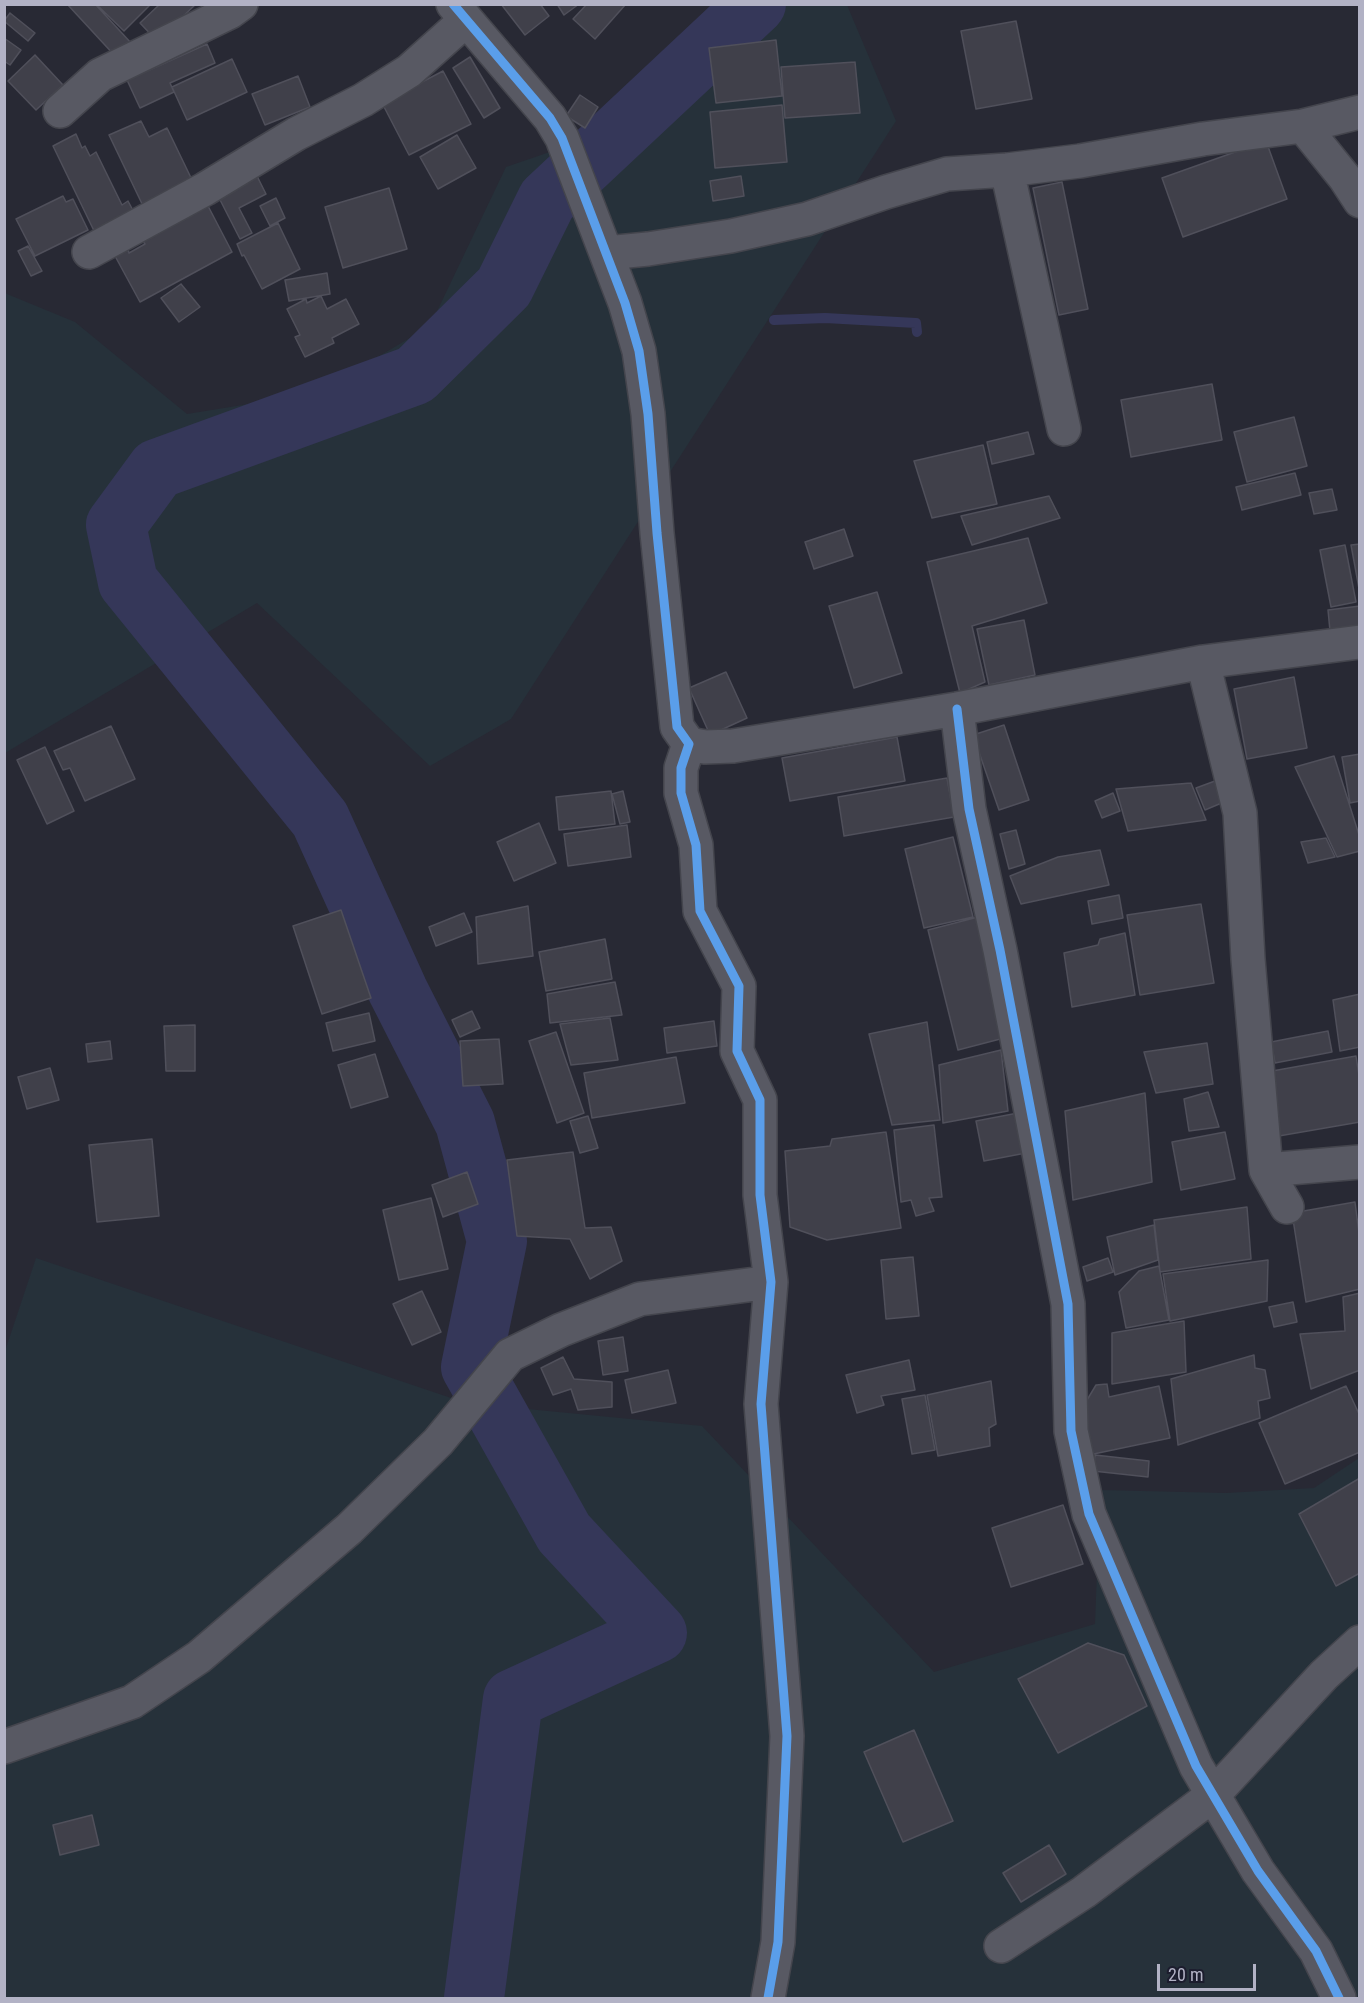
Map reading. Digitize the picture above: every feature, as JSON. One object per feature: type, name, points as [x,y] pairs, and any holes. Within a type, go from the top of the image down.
[{"type":"street","points":[[60,111],[100,75],[230,12],[241,4]]},
{"type":"street","points":[[89,252],[205,189],[296,134],[372,94],[409,71],[460,12],[550,118],[562,138],[625,303],[639,351],[648,414],[657,533],[677,727],[689,744],[705,747],[733,746],[957,709],[1203,662],[1359,642]]},
{"type":"street","points":[[606,253],[731,236],[807,219],[947,174],[1007,170],[1080,161],[1203,139],[1303,126],[1359,112]]},
{"type":"street","points":[[1303,126],[1345,178],[1359,201]]},
{"type":"street","points":[[1007,170],[1064,429]]},
{"type":"street","points":[[1203,662],[1240,813],[1248,959],[1266,1170],[1287,1207]]},
{"type":"street","points":[[957,709],[969,810],[1000,950],[1068,1304],[1071,1431],[1089,1514],[1196,1766],[1258,1871],[1316,1951],[1339,1998]]},
{"type":"street","points":[[689,744],[681,768],[681,793],[696,845],[700,911],[739,986],[737,1051],[760,1100],[760,1196],[771,1282],[761,1404],[787,1736],[778,1942],[768,1998]]},
{"type":"street","points":[[1266,1170],[1359,1162]]},
{"type":"street","points":[[4,1747],[132,1702],[199,1658],[349,1529],[438,1442],[510,1355],[561,1330],[640,1299],[771,1282]]},
{"type":"street","points":[[1001,1946],[1084,1892],[1213,1795],[1324,1675],[1359,1642]]},
{"type":"shaded area","points":[[729,5],[847,5],[896,121],[511,719],[430,766],[257,603],[5,753],[4,292],[75,322],[187,414],[317,393],[430,326],[506,167],[614,130],[676,54]]},
{"type":"shaded area","points":[[36,1258],[466,1403],[702,1426],[934,1672],[1095,1624],[1100,1490],[1226,1493],[1314,1488],[1359,1458],[1359,1998],[5,1998],[4,1354]]},
{"type":"building","points":[[67,4],[95,4],[132,44],[116,57]]},
{"type":"building","points":[[96,4],[151,4],[124,31]]},
{"type":"building","points":[[160,4],[196,4],[157,41],[140,23]]},
{"type":"building","points":[[501,4],[540,4],[549,16],[525,35]]},
{"type":"building","points":[[557,4],[579,4],[564,15]]},
{"type":"building","points":[[587,4],[626,4],[595,39],[573,19]]},
{"type":"building","points":[[10,13],[35,33],[28,41],[4,21]]},
{"type":"building","points":[[1016,21],[1032,99],[976,109],[961,31]]},
{"type":"building","points":[[4,38],[21,50],[10,65],[4,61]]},
{"type":"building","points":[[776,40],[782,96],[716,103],[709,48]]},
{"type":"building","points":[[207,44],[215,63],[170,83],[174,92],[140,108],[127,80]]},
{"type":"building","points":[[35,55],[63,85],[36,110],[8,81]]},
{"type":"building","points":[[470,57],[500,108],[484,118],[453,68]]},
{"type":"building","points":[[232,59],[247,92],[187,120],[172,87]]},
{"type":"building","points":[[855,62],[860,113],[785,118],[781,67]]},
{"type":"building","points":[[443,71],[471,124],[409,155],[382,103]]},
{"type":"building","points":[[298,76],[310,107],[265,125],[252,94]]},
{"type":"building","points":[[580,95],[598,107],[585,128],[566,116]]},
{"type":"building","points":[[782,105],[787,162],[715,168],[710,112]]},
{"type":"building","points":[[141,121],[149,137],[167,128],[194,184],[144,208],[109,135]]},
{"type":"building","points":[[76,134],[82,148],[85,146],[90,156],[96,152],[122,205],[128,201],[137,218],[97,237],[53,146]]},
{"type":"building","points":[[457,135],[476,168],[438,189],[420,157]]},
{"type":"building","points":[[1266,141],[1287,199],[1183,237],[1162,178]]},
{"type":"building","points":[[255,172],[266,194],[239,208],[252,233],[240,239],[216,192]]},
{"type":"building","points":[[741,176],[744,196],[713,201],[710,181]]},
{"type":"building","points":[[1062,182],[1088,309],[1059,315],[1033,188]]},
{"type":"building","points":[[389,188],[407,249],[343,268],[325,207]]},
{"type":"building","points":[[63,196],[66,202],[73,199],[88,230],[35,256],[16,219]]},
{"type":"building","points":[[276,198],[285,218],[270,226],[260,206]]},
{"type":"building","points":[[207,204],[232,252],[140,302],[115,256],[128,250],[129,253],[145,244],[140,236]]},
{"type":"building","points":[[278,223],[300,269],[262,289],[237,244]]},
{"type":"building","points":[[28,246],[42,271],[31,276],[18,251]]},
{"type":"building","points":[[327,273],[330,294],[289,301],[285,280]]},
{"type":"building","points":[[181,284],[200,307],[179,322],[161,298]]},
{"type":"building","points":[[321,296],[327,309],[346,299],[359,324],[332,338],[334,343],[305,357],[295,337],[300,335],[287,309],[306,299],[307,303]]},
{"type":"building","points":[[1212,384],[1222,440],[1131,457],[1121,400]]},
{"type":"building","points":[[1294,417],[1307,466],[1247,482],[1234,432]]},
{"type":"building","points":[[1028,432],[1034,454],[992,464],[987,442]]},
{"type":"building","points":[[983,445],[997,504],[932,518],[914,461]]},
{"type":"building","points":[[1295,473],[1301,495],[1242,510],[1236,487]]},
{"type":"building","points":[[1332,489],[1337,510],[1314,514],[1309,493]]},
{"type":"building","points":[[1049,496],[1060,518],[972,545],[961,516]]},
{"type":"building","points":[[844,529],[853,556],[814,569],[805,542]]},
{"type":"building","points":[[1028,538],[1047,603],[972,626],[985,682],[960,693],[927,562]]},
{"type":"building","points":[[1360,544],[1360,594],[1351,545]]},
{"type":"building","points":[[1345,545],[1356,602],[1331,607],[1320,550]]},
{"type":"building","points":[[877,592],[902,673],[854,688],[829,606]]},
{"type":"building","points":[[1360,606],[1360,627],[1330,631],[1328,610]]},
{"type":"building","points":[[1024,620],[1035,675],[989,685],[977,629]]},
{"type":"building","points":[[726,672],[747,718],[710,735],[689,688]]},
{"type":"building","points":[[1294,677],[1307,748],[1247,759],[1234,689]]},
{"type":"building","points":[[1004,725],[1029,800],[999,810],[973,735]]},
{"type":"building","points":[[111,726],[135,779],[85,801],[70,768],[63,770],[54,751]]},
{"type":"building","points":[[897,737],[905,781],[790,801],[782,758]]},
{"type":"building","points":[[45,747],[74,811],[47,824],[17,760]]},
{"type":"building","points":[[1360,754],[1360,801],[1350,803],[1342,757]]},
{"type":"building","points":[[1334,756],[1360,838],[1360,851],[1337,857],[1295,767]]},
{"type":"building","points":[[947,778],[954,817],[844,836],[838,797]]},
{"type":"building","points":[[1215,781],[1224,802],[1205,810],[1196,788]]},
{"type":"building","points":[[1191,783],[1206,820],[1128,831],[1116,789]]},
{"type":"building","points":[[611,791],[615,824],[559,830],[556,797]]},
{"type":"building","points":[[623,791],[630,822],[620,824],[612,794]]},
{"type":"building","points":[[1113,793],[1120,811],[1102,818],[1095,801]]},
{"type":"building","points":[[539,823],[556,863],[514,881],[497,842]]},
{"type":"building","points":[[627,825],[631,857],[568,866],[564,834]]},
{"type":"building","points":[[1016,830],[1025,864],[1009,869],[1000,834]]},
{"type":"building","points":[[953,837],[973,917],[924,928],[905,849]]},
{"type":"building","points":[[1326,838],[1335,857],[1308,863],[1301,842]]},
{"type":"building","points":[[1100,850],[1109,885],[1021,904],[1010,876],[1058,857]]},
{"type":"building","points":[[1119,895],[1123,918],[1092,924],[1088,901]]},
{"type":"building","points":[[1201,904],[1214,983],[1140,995],[1127,915]]},
{"type":"building","points":[[528,906],[533,956],[478,964],[476,917]]},
{"type":"building","points":[[341,910],[371,998],[322,1014],[293,926]]},
{"type":"building","points":[[464,913],[472,932],[436,946],[429,927]]},
{"type":"building","points":[[978,917],[1008,1037],[958,1050],[928,930]]},
{"type":"building","points":[[1125,933],[1135,995],[1072,1007],[1064,953],[1098,945],[1100,939]]},
{"type":"building","points":[[605,939],[612,979],[546,991],[539,952]]},
{"type":"building","points":[[615,982],[622,1015],[550,1023],[547,994]]},
{"type":"building","points":[[1360,994],[1360,1047],[1340,1051],[1333,1000]]},
{"type":"building","points":[[472,1011],[480,1028],[460,1037],[452,1020]]},
{"type":"building","points":[[369,1013],[375,1041],[333,1051],[326,1023]]},
{"type":"building","points":[[610,1018],[618,1060],[571,1065],[560,1024]]},
{"type":"building","points":[[714,1021],[717,1046],[667,1053],[664,1028]]},
{"type":"building","points":[[927,1022],[940,1120],[892,1125],[869,1034]]},
{"type":"building","points":[[195,1025],[195,1071],[166,1071],[164,1026]]},
{"type":"building","points":[[1328,1031],[1332,1052],[1275,1063],[1271,1042]]},
{"type":"building","points":[[556,1032],[584,1113],[557,1123],[529,1041]]},
{"type":"building","points":[[499,1039],[503,1084],[463,1086],[460,1041]]},
{"type":"building","points":[[110,1041],[112,1059],[88,1062],[86,1044]]},
{"type":"building","points":[[1207,1043],[1213,1084],[1156,1093],[1144,1052]]},
{"type":"building","points":[[1001,1050],[1008,1111],[943,1123],[939,1065]]},
{"type":"building","points":[[375,1054],[388,1097],[351,1108],[338,1065]]},
{"type":"building","points":[[1356,1056],[1360,1082],[1360,1122],[1273,1137],[1261,1073]]},
{"type":"building","points":[[676,1057],[685,1103],[592,1118],[584,1073]]},
{"type":"building","points":[[50,1068],[59,1100],[27,1109],[18,1077]]},
{"type":"building","points":[[1208,1092],[1219,1127],[1189,1131],[1184,1099]]},
{"type":"building","points":[[1145,1093],[1152,1182],[1073,1200],[1065,1111]]},
{"type":"building","points":[[1018,1113],[1026,1153],[984,1161],[976,1121]]},
{"type":"building","points":[[588,1116],[598,1148],[580,1153],[570,1121]]},
{"type":"building","points":[[934,1125],[942,1197],[929,1198],[934,1211],[916,1216],[911,1200],[901,1202],[894,1130]]},
{"type":"building","points":[[886,1132],[901,1228],[827,1240],[790,1227],[785,1151],[830,1146],[832,1139]]},
{"type":"building","points":[[1225,1132],[1235,1179],[1181,1190],[1172,1142]]},
{"type":"building","points":[[152,1139],[159,1216],[97,1222],[89,1145]]},
{"type":"building","points":[[573,1152],[585,1228],[611,1227],[622,1261],[590,1279],[570,1239],[517,1236],[507,1160]]},
{"type":"building","points":[[467,1172],[478,1204],[443,1217],[432,1185]]},
{"type":"building","points":[[431,1198],[448,1269],[399,1280],[383,1210]]},
{"type":"building","points":[[1355,1202],[1360,1241],[1360,1289],[1306,1302],[1292,1213]]},
{"type":"building","points":[[1247,1207],[1251,1259],[1160,1272],[1154,1220]]},
{"type":"building","points":[[1154,1225],[1158,1260],[1115,1275],[1107,1237]]},
{"type":"building","points":[[913,1257],[919,1316],[886,1319],[881,1260]]},
{"type":"building","points":[[1108,1258],[1113,1272],[1087,1281],[1083,1267]]},
{"type":"building","points":[[1268,1260],[1267,1301],[1170,1321],[1163,1274]]},
{"type":"building","points":[[1159,1266],[1169,1320],[1126,1328],[1119,1292],[1139,1271]]},
{"type":"building","points":[[422,1291],[441,1332],[412,1345],[393,1304]]},
{"type":"building","points":[[1360,1293],[1360,1370],[1311,1389],[1300,1334],[1345,1331],[1343,1297]]},
{"type":"building","points":[[1293,1302],[1297,1322],[1274,1327],[1269,1307]]},
{"type":"building","points":[[1184,1321],[1186,1372],[1112,1384],[1112,1333]]},
{"type":"building","points":[[623,1337],[628,1371],[603,1375],[598,1341]]},
{"type":"building","points":[[1254,1355],[1255,1368],[1265,1370],[1270,1398],[1258,1401],[1260,1418],[1178,1445],[1171,1379]]},
{"type":"building","points":[[563,1357],[574,1379],[612,1382],[612,1407],[578,1410],[571,1389],[553,1395],[541,1368]]},
{"type":"building","points":[[909,1360],[915,1390],[881,1396],[884,1405],[857,1413],[846,1375]]},
{"type":"building","points":[[668,1370],[676,1403],[632,1413],[625,1380]]},
{"type":"building","points":[[991,1381],[996,1424],[989,1428],[990,1446],[938,1456],[927,1395]]},
{"type":"building","points":[[1107,1384],[1109,1397],[1159,1386],[1170,1438],[1084,1456],[1074,1407],[1087,1400],[1096,1385]]},
{"type":"building","points":[[1346,1386],[1360,1416],[1360,1452],[1285,1484],[1259,1423]]},
{"type":"building","points":[[925,1395],[935,1450],[912,1454],[902,1399]]},
{"type":"building","points":[[1095,1455],[1149,1461],[1148,1477],[1093,1471]]},
{"type":"building","points":[[1360,1478],[1360,1573],[1336,1586],[1299,1514]]},
{"type":"building","points":[[1063,1505],[1083,1564],[1011,1587],[992,1528]]},
{"type":"building","points":[[1088,1643],[1124,1655],[1147,1706],[1058,1753],[1018,1679]]},
{"type":"building","points":[[914,1730],[953,1821],[903,1842],[864,1752]]},
{"type":"building","points":[[92,1815],[99,1845],[60,1855],[53,1825]]},
{"type":"building","points":[[1049,1845],[1066,1874],[1021,1902],[1003,1873]]},
{"type":"waterway","points":[[474,1998],[513,1699],[657,1633],[564,1533],[471,1367],[497,1241],[465,1123],[398,991],[320,819],[128,582],[116,525],[157,469],[415,375],[504,287],[547,200],[756,4]]},
{"type":"waterway","points":[[774,320],[825,318],[916,323],[917,332]]},
{"type":"cycle path","points":[[453,4],[550,118],[562,138],[625,303],[639,351],[648,414],[657,533],[677,727],[689,744],[681,768],[681,793],[696,845],[700,911],[739,986],[737,1051],[760,1100],[760,1195],[771,1282],[761,1404],[787,1736],[778,1942],[768,1998]]},
{"type":"cycle path","points":[[957,709],[969,809],[1000,950],[1068,1304],[1071,1431],[1089,1514],[1196,1766],[1258,1871],[1316,1951],[1339,1998]]}]
